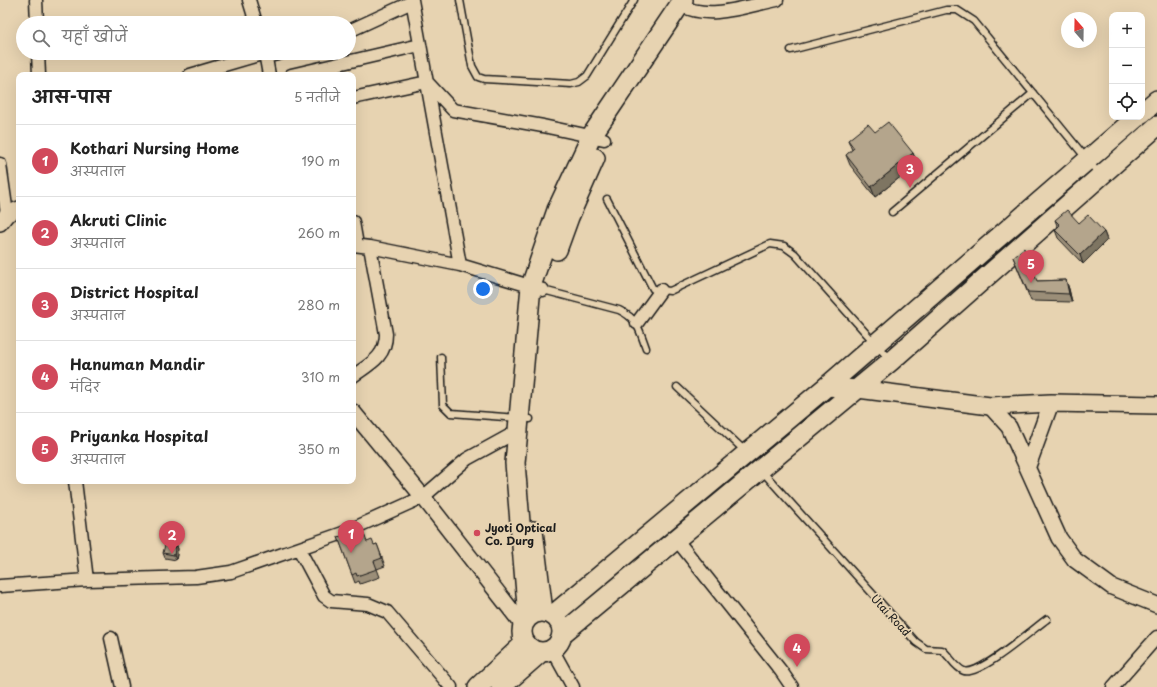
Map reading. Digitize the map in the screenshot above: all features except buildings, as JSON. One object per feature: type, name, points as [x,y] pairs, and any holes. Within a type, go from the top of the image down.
[{"type":"main road","points":[[541,631],[517,493],[515,463],[523,423],[537,288],[557,210],[598,137],[684,3]]},
{"type":"main road","points":[[1145,110],[1157,100]]},
{"type":"main road","points":[[478,687],[1134,120]]},
{"type":"main road","points":[[501,687],[541,631],[676,539],[761,470],[891,361],[1157,126]]},
{"type":"main road","points":[[826,387],[858,389],[990,406],[1051,403],[1157,405]]},
{"type":"street","points":[[36,0],[37,16]]},
{"type":"street","points":[[249,0],[254,16]]},
{"type":"street","points":[[684,3],[712,13],[777,0]]},
{"type":"street","points":[[356,28],[412,1],[460,265]]},
{"type":"street","points":[[356,60],[420,45]]},
{"type":"street","points":[[39,60],[40,72]]},
{"type":"street","points":[[201,72],[244,60]]},
{"type":"street","points":[[266,60],[268,72]]},
{"type":"street","points":[[304,72],[356,60]]},
{"type":"street","points":[[427,82],[453,110],[598,137]]},
{"type":"street","points":[[356,97],[427,82]]},
{"type":"street","points":[[0,164],[9,215]]},
{"type":"street","points":[[356,245],[460,265],[537,288]]},
{"type":"street","points":[[356,374],[376,361],[383,353],[386,344],[386,334],[370,247]]},
{"type":"street","points":[[637,323],[661,290]]},
{"type":"street","points":[[1028,466],[1051,403]]},
{"type":"street","points":[[990,406],[1008,426],[1028,466],[1059,538],[1075,560],[1112,587],[1157,605]]},
{"type":"street","points":[[356,416],[423,497],[541,631],[573,687]]},
{"type":"street","points":[[0,586],[87,580],[196,577],[231,572],[299,550],[343,533],[423,497],[467,459],[523,423]]},
{"type":"street","points":[[75,484],[87,580]]},
{"type":"street","points":[[676,539],[781,671],[792,687]]},
{"type":"street","points":[[299,550],[324,596],[331,601],[368,604],[387,612],[451,687]]},
{"type":"street","points":[[1113,687],[1157,637]]},
{"type":"street","points":[[110,638],[122,687]]},
{"type":"lane","points":[[460,0],[472,66],[478,77],[484,79],[571,84],[579,82],[588,76],[634,0]]},
{"type":"lane","points":[[791,50],[946,10],[957,10],[974,21],[1101,177]]},
{"type":"lane","points":[[892,212],[1033,94]]},
{"type":"lane","points":[[607,199],[653,289],[670,291],[770,244],[784,246],[795,254],[891,361]]},
{"type":"lane","points":[[537,288],[619,310],[630,315],[637,323],[646,348]]},
{"type":"lane","points":[[441,357],[443,405],[446,410],[451,413],[523,423]]},
{"type":"lane","points":[[677,387],[747,453]]},
{"type":"lane","name":"Utai Road","points":[[761,470],[916,642],[926,649],[942,650],[963,671],[970,672],[987,665],[1047,619]]},
{"type":"place","name":"District Hospital","points":[[910,188]]},
{"type":"place","name":"Priyanka Hospital","points":[[1031,283]]},
{"type":"place","name":"Jyoti Optical Co. Durg","points":[[477,533]]},
{"type":"place","name":"Kothari Nursing Home","points":[[351,553]]},
{"type":"place","name":"Akruti Clinic","points":[[172,554]]},
{"type":"place","name":"Hanuman Mandir","points":[[797,667]]}]
